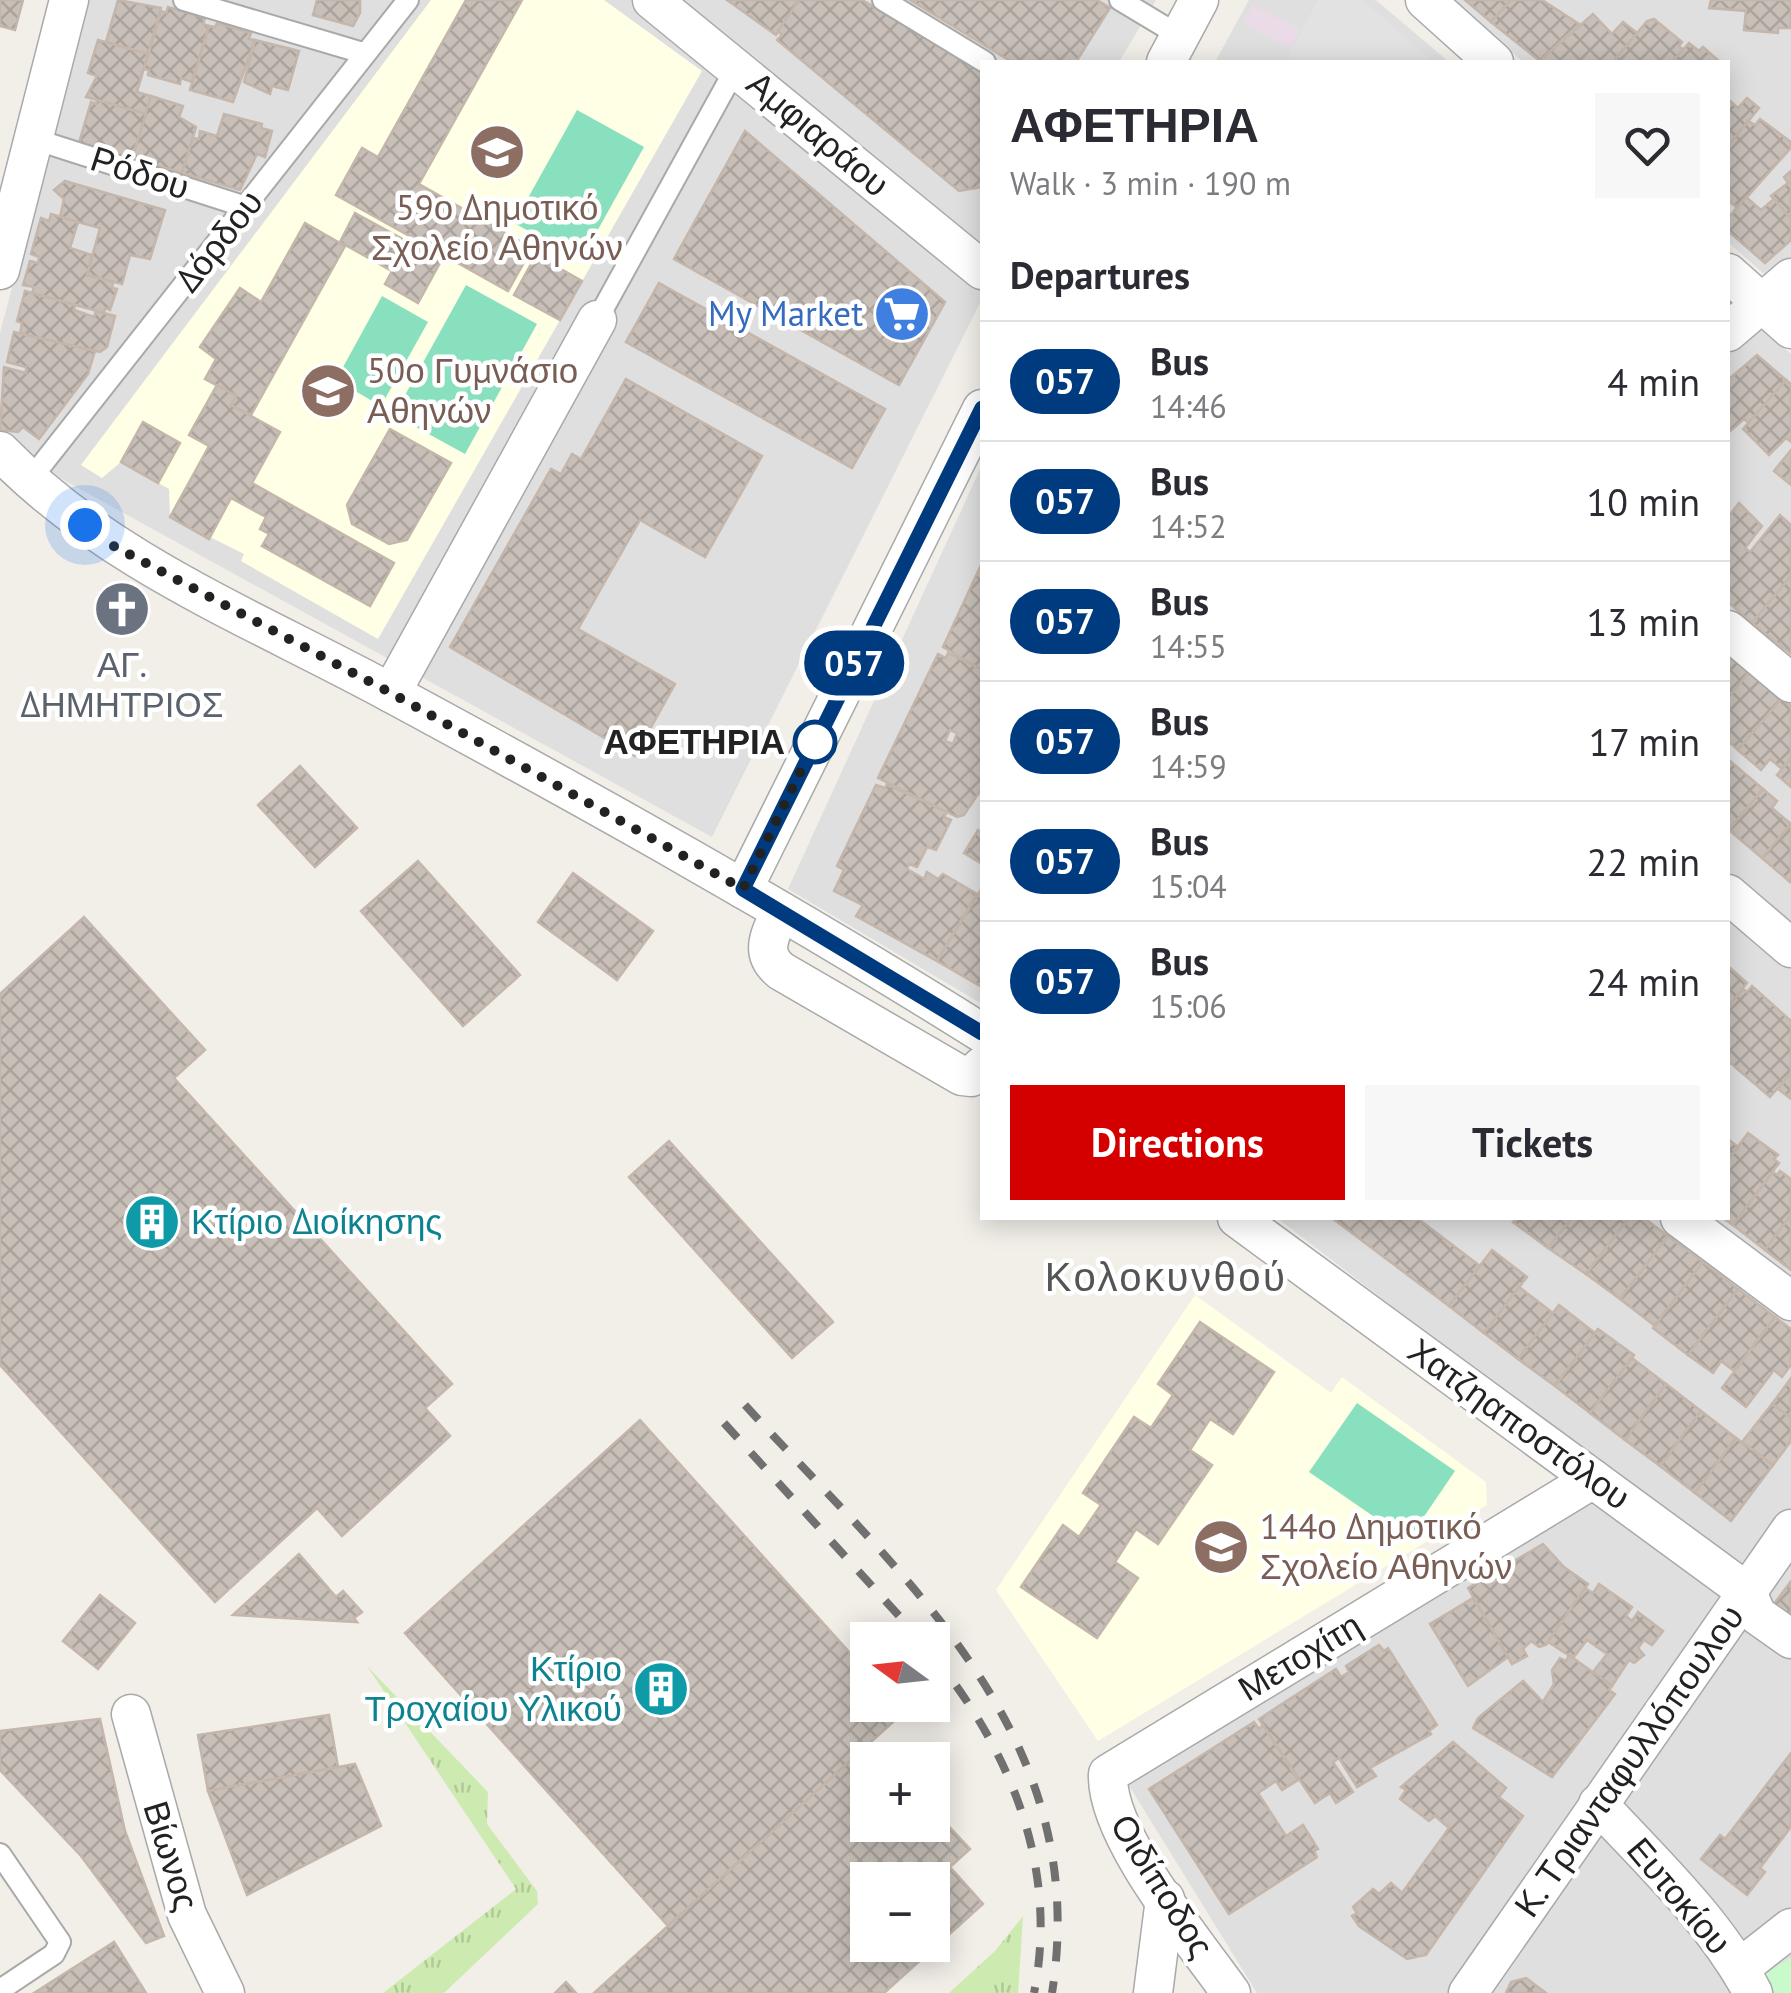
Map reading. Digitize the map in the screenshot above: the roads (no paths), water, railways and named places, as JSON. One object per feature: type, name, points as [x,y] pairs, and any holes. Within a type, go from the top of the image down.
[{"type":"street","points":[[0,270],[20,156],[69,0]]},
{"type":"street","name":"Αμφιαράου","points":[[652,0],[980,268]]},
{"type":"street","points":[[1173,49],[1199,0]]},
{"type":"street","points":[[1425,0],[1492,60]]},
{"type":"street","points":[[1730,275],[1777,317]]},
{"type":"street","points":[[1777,317],[1791,278]]},
{"type":"street","points":[[1730,331],[1777,317]]},
{"type":"street","points":[[391,693],[597,320]]},
{"type":"street","points":[[743,889],[980,412]]},
{"type":"street","points":[[0,451],[29,481],[108,543],[391,693],[743,889],[980,1031]]},
{"type":"street","points":[[1730,632],[1791,683]]},
{"type":"street","points":[[1730,896],[1791,948]]},
{"type":"street","points":[[780,911],[766,948],[769,961],[781,971],[962,1076],[971,1077],[980,1068]]},
{"type":"street","name":"Χατζηαποστόλου","points":[[1240,1220],[1747,1592],[1757,1615],[1791,1639]]},
{"type":"street","points":[[1683,1220],[1791,1301]]},
{"type":"street","name":"Μετοχίτη","points":[[1108,1774],[1593,1479]]},
{"type":"street","name":"Κ. Τριανταφυλλόπουλου","points":[[1468,1993],[1791,1529]]},
{"type":"street","name":"Βίωνος","points":[[130,1714],[188,1915],[225,1993]]},
{"type":"street","name":"Οιδίποδος","points":[[1108,1774],[1107,1792],[1119,1826],[1164,1899],[1231,1993]]},
{"type":"street","name":"Ευτοκίου","points":[[1598,1804],[1680,1891],[1746,1980]]},
{"type":"street","points":[[1153,1993],[1164,1899]]},
{"type":"street","points":[[1746,1980],[1791,1928]]},
{"type":"lane","points":[[184,0],[364,53]]},
{"type":"lane","name":"Δόρδου","points":[[29,481],[408,0]]},
{"type":"lane","points":[[883,0],[982,60]]},
{"type":"lane","points":[[1120,0],[1173,49]]},
{"type":"lane","points":[[597,320],[737,66]]},
{"type":"lane","name":"Ρόδου","points":[[20,156],[246,207]]},
{"type":"lane","points":[[0,1854],[60,1942],[54,1954],[0,1990]]},
{"type":"railway","points":[[745,1405],[922,1599],[973,1667],[1015,1739],[1044,1816],[1057,1900],[1052,1993]]},
{"type":"railway","points":[[724,1423],[905,1622]]},
{"type":"railway","points":[[950,1678],[985,1730],[1006,1771],[1034,1856],[1040,1901],[1034,1993]]},
{"type":"place","name":"59ο Δημοτικό Σχολείο Αθηνών","points":[[497,152]]},
{"type":"place","name":"My Market","points":[[902,314]]},
{"type":"place","name":"50ο Γυμνάσιο Αθηνών","points":[[328,391]]},
{"type":"place","name":"ΑΓ. ΔΗΜΗΤΡΙΟΣ","points":[[122,609]]},
{"type":"place","name":"ΑΦΕΤΗΡΙΑ","points":[[815,742]]},
{"type":"place","name":"Κτίριο Διοίκησης","points":[[152,1222]]},
{"type":"place","name":"144ο Δημοτικό Σχολείο Αθηνών","points":[[1221,1547]]},
{"type":"place","name":"Κτίριο Τροχαίου Υλικού","points":[[661,1689]]},
{"type":"district","name":"Κολοκυνθού","points":[[1166,1277]]}]
